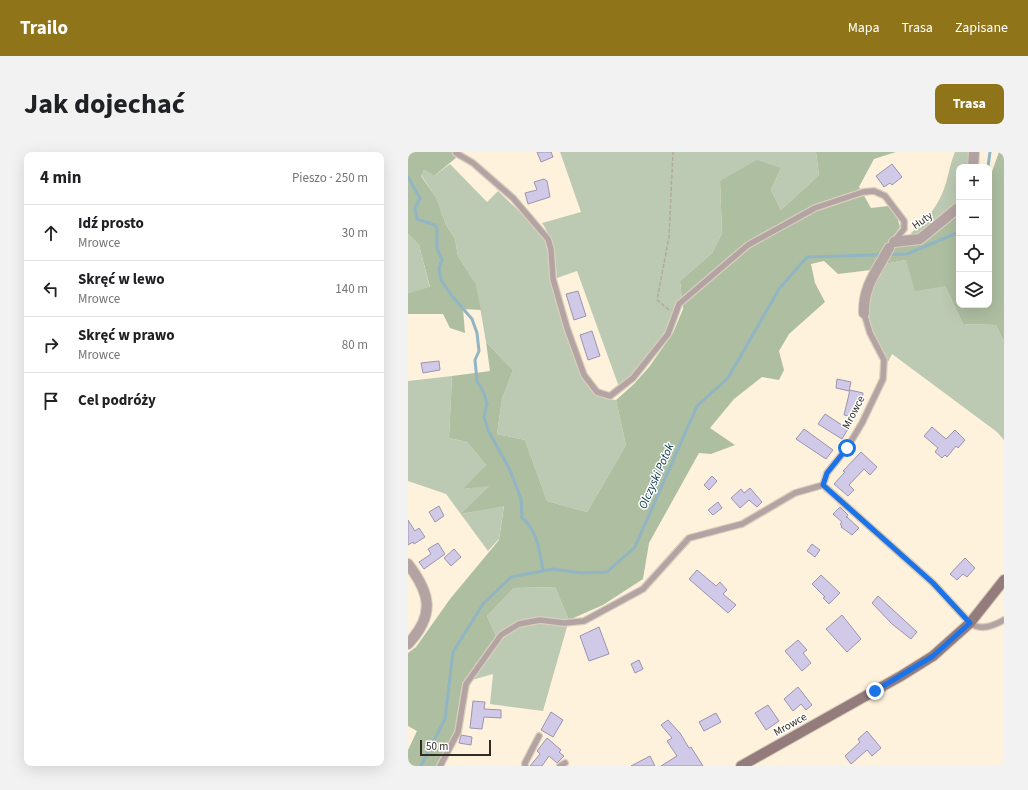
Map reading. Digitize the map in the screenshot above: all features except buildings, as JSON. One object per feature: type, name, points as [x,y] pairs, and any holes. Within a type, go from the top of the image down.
[{"type":"street","points":[[973,164],[974,152]]},
{"type":"street","name":"Huty","points":[[891,245],[920,239],[956,209]]},
{"type":"street","name":"Mrowce","points":[[864,313],[864,302],[867,286],[891,245]]},
{"type":"street","points":[[408,564],[421,584],[425,595],[427,612],[422,626],[408,644]]},
{"type":"street","name":"Mrowce","points":[[741,766],[916,667],[949,643],[970,623],[1004,580]]},
{"type":"lane","points":[[456,153],[473,162],[513,198],[548,239],[551,249],[553,279],[567,328],[584,375],[597,392],[610,396],[633,378],[668,334],[679,304],[748,245],[815,208],[848,196],[874,191],[885,196],[899,214],[905,226],[891,245]]},
{"type":"lane","name":"Mrowce","points":[[823,485],[827,473],[847,448],[862,423],[883,379],[884,360],[870,333],[864,313]]},
{"type":"lane","points":[[440,766],[458,732],[466,684],[501,635],[519,624],[540,620],[564,623],[584,622],[643,589],[688,538],[742,524],[795,492],[823,485],[933,583],[970,623],[984,628],[1004,620]]},
{"type":"lane","points":[[525,766],[525,763],[539,736]]},
{"type":"path","points":[[673,152],[669,237],[657,300],[676,314]]},
{"type":"green space","points":[[408,152],[453,152],[457,157],[434,176],[424,170],[421,176],[436,197],[446,225],[455,239],[458,256],[476,284],[481,310],[463,309],[465,333],[450,328],[443,314],[408,314],[408,293],[430,287],[419,245],[408,234]]},
{"type":"green space","points":[[560,152],[816,152],[819,175],[781,210],[771,190],[781,168],[720,181],[722,233],[712,253],[680,281],[682,298],[665,332],[642,365],[619,387],[577,271],[557,278],[554,249],[550,237],[542,223],[581,212]]},
{"type":"green space","points":[[816,152],[896,152],[874,159],[859,187],[871,208],[888,206],[897,216],[900,227],[881,253],[871,270],[838,274],[824,261],[811,264],[815,283],[825,302],[789,334],[779,351],[784,370],[779,380],[762,377],[734,399],[710,428],[735,445],[711,454],[699,453],[649,543],[643,579],[603,605],[569,620],[555,587],[514,588],[487,616],[497,638],[465,682],[457,732],[437,766],[408,766],[408,750],[417,731],[408,726],[408,653],[416,647],[450,599],[499,540],[504,506],[461,514],[489,486],[463,489],[486,465],[467,442],[449,438],[452,376],[490,371],[486,342],[513,370],[502,399],[497,434],[525,440],[547,501],[587,512],[626,445],[616,400],[634,384],[649,367],[673,333],[683,309],[680,281],[712,253],[722,233],[720,181],[757,160],[781,168],[771,190],[781,210],[819,175]]},
{"type":"green space","points":[[955,152],[969,152],[969,164],[956,164],[956,206],[923,234],[912,237],[911,233],[929,215],[939,200],[944,189]]},
{"type":"green space","points":[[999,152],[1004,152],[1004,342],[996,325],[963,324],[945,286],[915,291],[906,260],[884,264],[895,245],[923,240],[956,214],[956,308],[992,308],[992,172]]},
{"type":"green space","points":[[450,164],[487,202],[498,191],[539,230],[547,244],[555,295],[587,385],[599,396],[616,400],[626,445],[587,512],[547,501],[525,440],[497,434],[502,399],[513,370],[486,342],[476,284],[458,256],[455,239],[446,225],[436,197],[421,175],[424,170],[434,176]]},
{"type":"green space","points":[[408,234],[419,245],[430,288],[408,293]]},
{"type":"green space","points":[[906,260],[945,286],[963,324],[996,325],[1004,342],[1004,440],[997,432],[892,354],[888,362],[871,330],[866,305],[884,264]]},
{"type":"green space","points":[[452,376],[449,438],[467,442],[486,465],[464,489],[490,485],[462,514],[504,505],[499,539],[488,551],[446,494],[408,481],[408,381]]},
{"type":"green space","points":[[555,587],[569,620],[543,711],[490,704],[493,674],[465,682],[497,638],[487,616],[514,588]]},
{"type":"waterway","name":"Olczyski Potok","points":[[988,164],[990,152]]},
{"type":"waterway","points":[[408,177],[420,198],[415,208],[417,219],[435,225],[437,228],[437,249],[442,259],[439,269],[441,280],[452,296],[472,319],[477,333],[479,351],[475,360],[477,381],[484,393],[487,404],[484,417],[489,432],[509,468],[521,499],[522,518],[531,528],[537,542],[543,571]]},
{"type":"waterway","name":"Olczyski Potok","points":[[421,766],[445,719],[453,652],[483,604],[511,577],[553,569],[581,573],[607,572],[635,547],[697,406],[728,378],[779,289],[807,257],[907,254],[956,233]]},
{"type":"route","points":[[847,448],[827,473],[823,485],[933,583],[970,623],[933,656],[875,691]]}]
